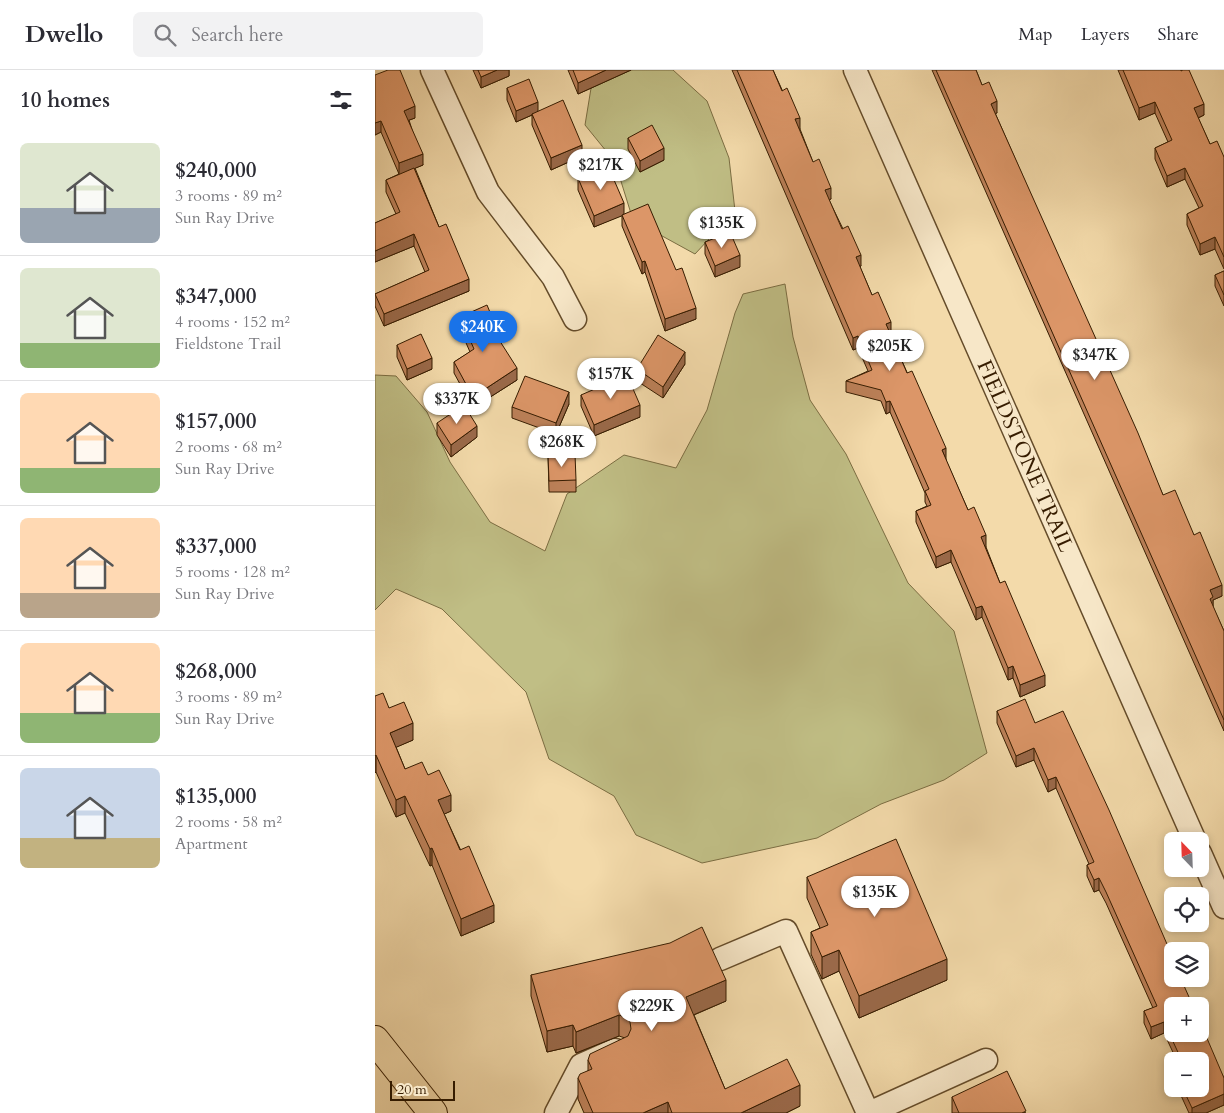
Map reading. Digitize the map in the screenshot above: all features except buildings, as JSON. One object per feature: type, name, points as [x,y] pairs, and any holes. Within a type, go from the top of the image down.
[{"type":"main road","points":[[375,1040],[430,1112]]},
{"type":"street","points":[[432,70],[488,192],[553,277],[575,319]]},
{"type":"street","name":"FIELDSTONE TRAIL","points":[[855,70],[1191,832]]},
{"type":"street","points":[[1209,873],[1224,907]]},
{"type":"street","points":[[720,959],[786,931],[868,1113],[986,1060]]},
{"type":"street","points":[[556,1113],[581,1065],[618,1049]]},
{"type":"shaded area","points":[[633,70],[673,70],[707,101],[729,158],[735,211],[695,254],[633,220],[615,162],[585,125],[593,76]]},
{"type":"shaded area","points":[[785,284],[793,337],[810,400],[846,454],[908,583],[954,631],[987,753],[944,780],[881,804],[817,838],[702,863],[636,835],[614,796],[549,759],[526,692],[442,609],[396,589],[375,610],[375,375],[396,376],[427,412],[450,462],[490,522],[545,551],[567,494],[624,455],[676,468],[707,410],[735,313],[743,294]]}]
